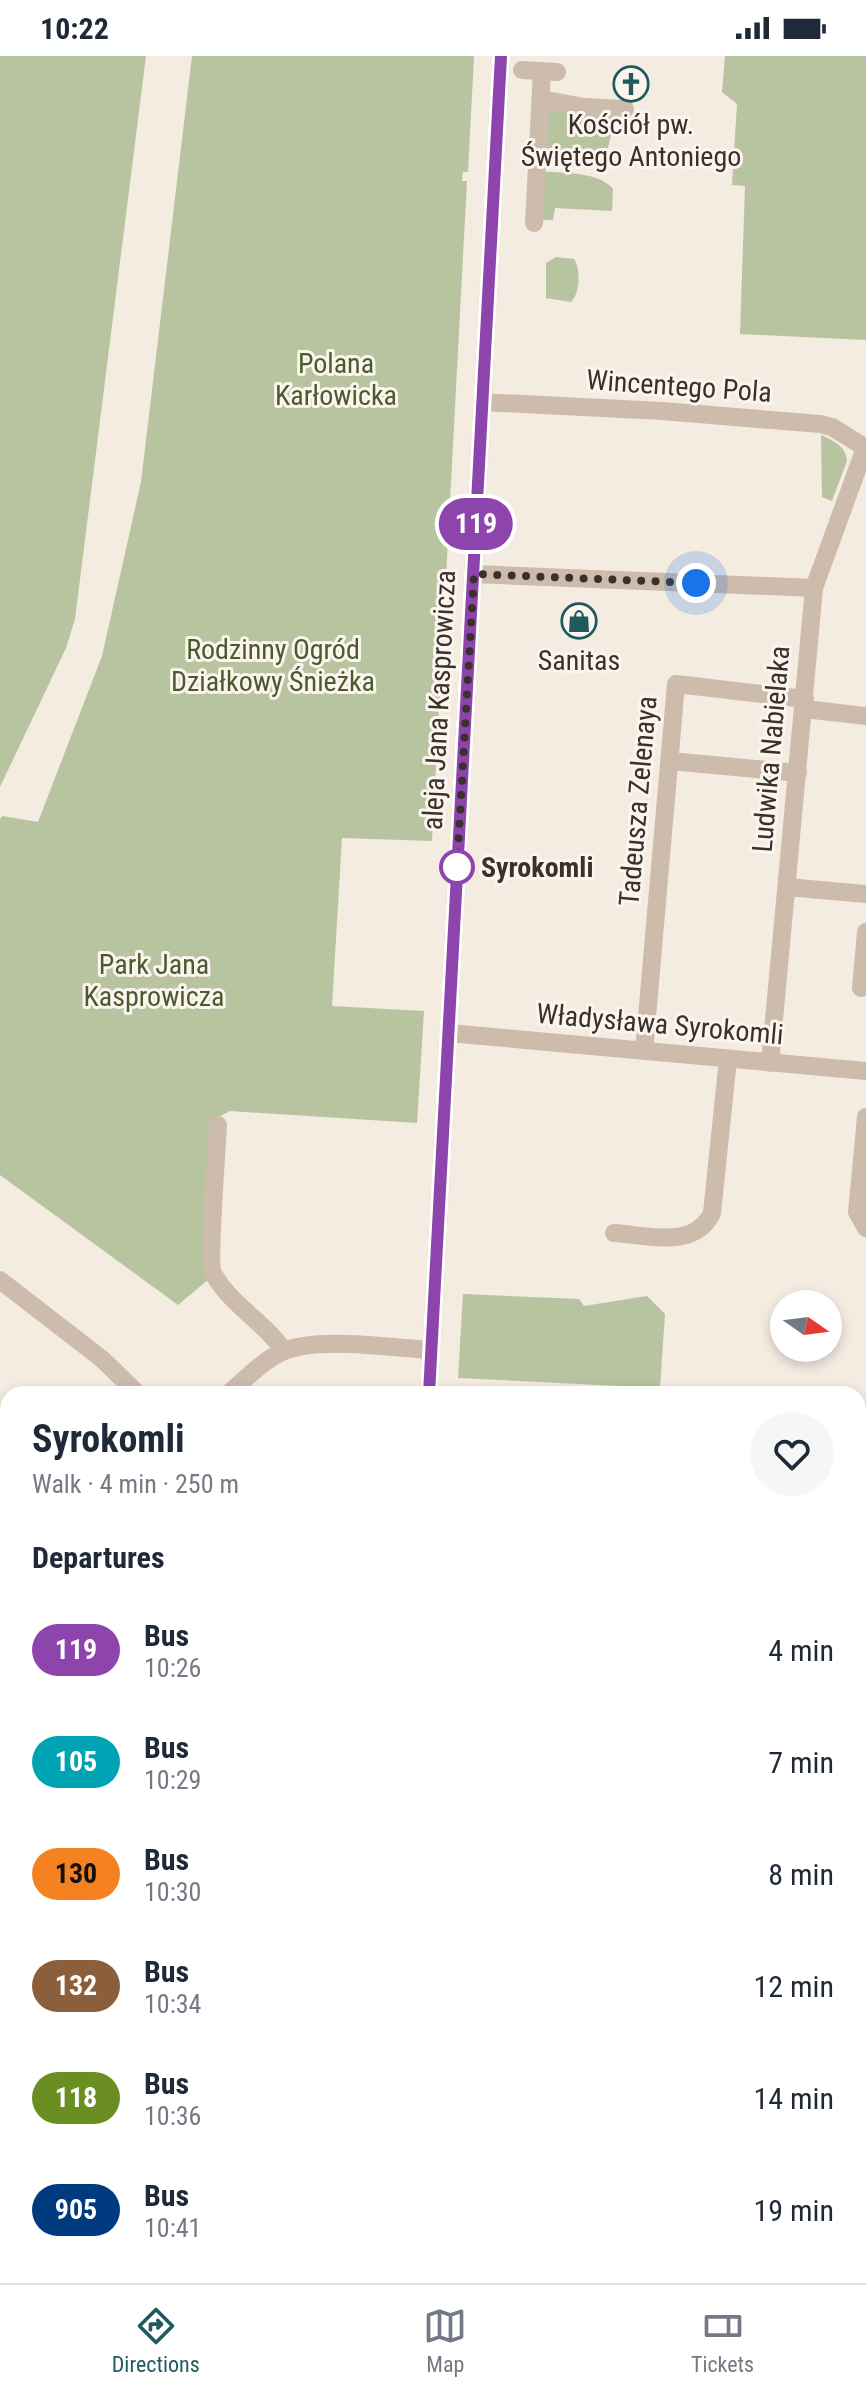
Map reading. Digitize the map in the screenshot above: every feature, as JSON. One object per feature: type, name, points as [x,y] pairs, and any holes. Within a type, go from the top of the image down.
[{"type":"street","name":"aleja Jana Kasprowicza","points":[[429,1386],[501,56]]},
{"type":"street","points":[[522,70],[550,71],[541,99],[534,223]]},
{"type":"street","points":[[541,99],[584,107],[625,109]]},
{"type":"street","name":"Wincentego Pola","points":[[482,402],[662,411],[820,424],[848,436],[865,448]]},
{"type":"street","name":"Ludwika Nabielaka","points":[[770,1063],[814,588],[865,448]]},
{"type":"street","points":[[474,574],[814,588]]},
{"type":"street","name":"Tadeusza Zelenaya","points":[[644,1051],[676,684],[804,704]]},
{"type":"street","points":[[804,704],[866,716]]},
{"type":"street","points":[[670,761],[798,773]]},
{"type":"street","points":[[787,887],[866,894]]},
{"type":"street","points":[[861,988],[866,932]]},
{"type":"street","name":"Władysława Syrokomli","points":[[449,1033],[866,1071]]},
{"type":"street","points":[[614,1233],[681,1238],[694,1234],[708,1221],[712,1213],[728,1059]]},
{"type":"street","points":[[866,1117],[857,1212],[866,1228]]},
{"type":"street","points":[[218,1125],[211,1270],[240,1308],[284,1351]]},
{"type":"street","points":[[0,1280],[102,1359],[130,1386]]},
{"type":"street","points":[[237,1386],[270,1358],[309,1344],[431,1350]]},
{"type":"green space","points":[[0,56],[146,56],[75,619],[66,648],[0,787]]},
{"type":"green space","points":[[192,56],[474,56],[468,172],[463,172],[462,181],[467,181],[432,841],[342,838],[332,1006],[424,1011],[417,1123],[230,1111],[211,1121],[209,1279],[178,1305],[0,1175],[0,819],[2,816],[38,822],[102,656],[141,482]]},
{"type":"green space","points":[[725,56],[866,56],[866,340],[740,334],[745,186],[732,185],[737,104],[722,92]]},
{"type":"green space","points":[[545,104],[616,116],[605,159],[542,158]]},
{"type":"green space","points":[[545,172],[582,174],[607,184],[613,189],[612,211],[555,208],[553,220],[543,220]]},
{"type":"green space","points":[[556,257],[574,259],[576,263],[578,288],[571,302],[546,298],[546,263]]},
{"type":"green space","points":[[821,435],[842,448],[847,461],[832,501],[822,497]]},
{"type":"green space","points":[[463,1294],[579,1299],[584,1306],[647,1296],[665,1314],[660,1386],[458,1378]]},
{"type":"bus line","name":"119","points":[[429,1386],[501,56]]},
{"type":"place","name":"Kościół pw. Świętego Antoniego","points":[[631,84]]},
{"type":"place","name":"Sanitas","points":[[579,621]]},
{"type":"place","name":"Syrokomli","points":[[457,867]]},
{"type":"route","points":[[457,867],[474,574],[696,583]]},
{"type":"park label","name":"Polana Karłowicka","points":[[336,379]]},
{"type":"park label","name":"Rodzinny Ogród Działkowy Śnieżka","points":[[273,665]]},
{"type":"park label","name":"Park Jana Kasprowicza","points":[[154,980]]}]
